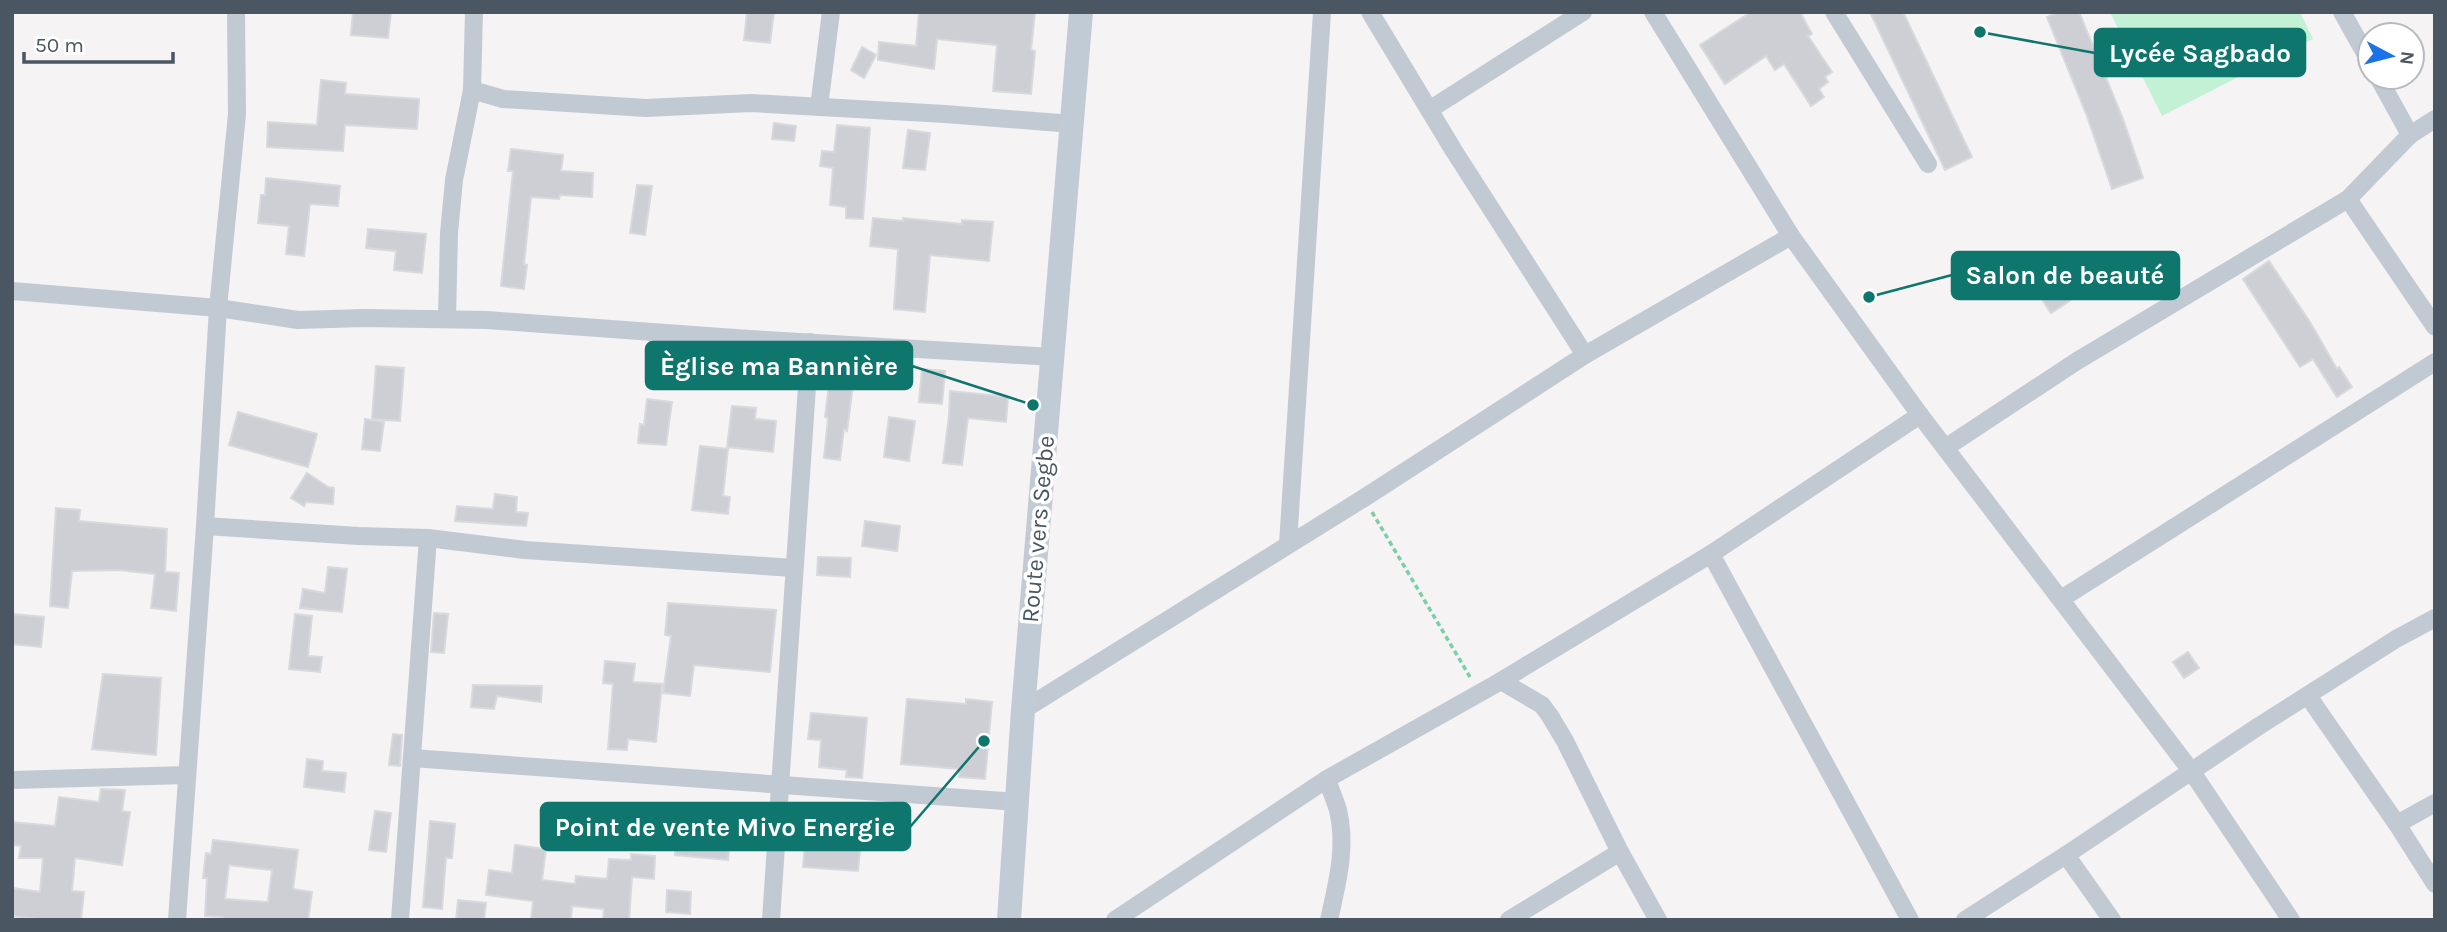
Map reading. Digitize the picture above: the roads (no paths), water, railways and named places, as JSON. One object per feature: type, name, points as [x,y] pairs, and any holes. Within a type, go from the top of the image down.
[{"type":"main road","name":"Route vers Segbe","points":[[1009,920],[1023,710],[1054,357],[1060,243],[1081,12]]},
{"type":"street","points":[[177,920],[218,308],[237,114],[236,12]]},
{"type":"street","points":[[447,319],[450,220],[454,180],[472,90],[474,12]]},
{"type":"street","points":[[819,107],[831,12]]},
{"type":"street","points":[[1288,544],[1322,12]]},
{"type":"street","points":[[1370,12],[1585,355]]},
{"type":"street","points":[[1429,110],[1583,12]]},
{"type":"street","points":[[1653,12],[1791,236],[1920,415],[2192,772],[2291,920]]},
{"type":"street","points":[[1834,12],[1928,164]]},
{"type":"street","points":[[2342,12],[2356,37]]},
{"type":"street","points":[[472,90],[503,99],[646,108],[751,103],[1072,124]]},
{"type":"street","points":[[2386,91],[2410,135]]},
{"type":"street","points":[[1945,448],[2077,360],[2348,199],[2410,135],[2435,119]]},
{"type":"street","points":[[2348,199],[2435,327]]},
{"type":"street","points":[[1023,710],[1364,498],[1585,355],[1791,236]]},
{"type":"street","points":[[12,291],[218,308],[298,320],[487,320],[1054,357]]},
{"type":"street","points":[[771,920],[810,342]]},
{"type":"street","points":[[2061,599],[2435,362]]},
{"type":"street","points":[[1115,920],[1327,779],[1501,681],[1711,554],[1920,415]]},
{"type":"street","points":[[205,526],[428,538],[525,550],[794,568]]},
{"type":"street","points":[[400,920],[428,538]]},
{"type":"street","points":[[1711,554],[1910,920]]},
{"type":"street","points":[[1965,920],[2396,639],[2435,618]]},
{"type":"street","points":[[1501,681],[1542,705],[1565,741],[1620,852],[1658,920]]},
{"type":"street","points":[[2308,696],[2435,884]]},
{"type":"street","points":[[412,758],[1018,802]]},
{"type":"street","points":[[12,779],[187,775]]},
{"type":"street","points":[[1327,779],[1338,810],[1342,836],[1339,879],[1329,920]]},
{"type":"street","points":[[2397,824],[2435,803]]},
{"type":"street","points":[[1509,920],[1620,852]]},
{"type":"street","points":[[2066,855],[2112,920]]},
{"type":"place","name":"Lycée Sagbado","points":[[1980,32]]},
{"type":"place","name":"Salon de beauté","points":[[1869,297]]},
{"type":"place","name":"Èglise ma Bannière","points":[[1033,405]]},
{"type":"place","name":"Point de vente Mivo Energie","points":[[984,741]]}]
